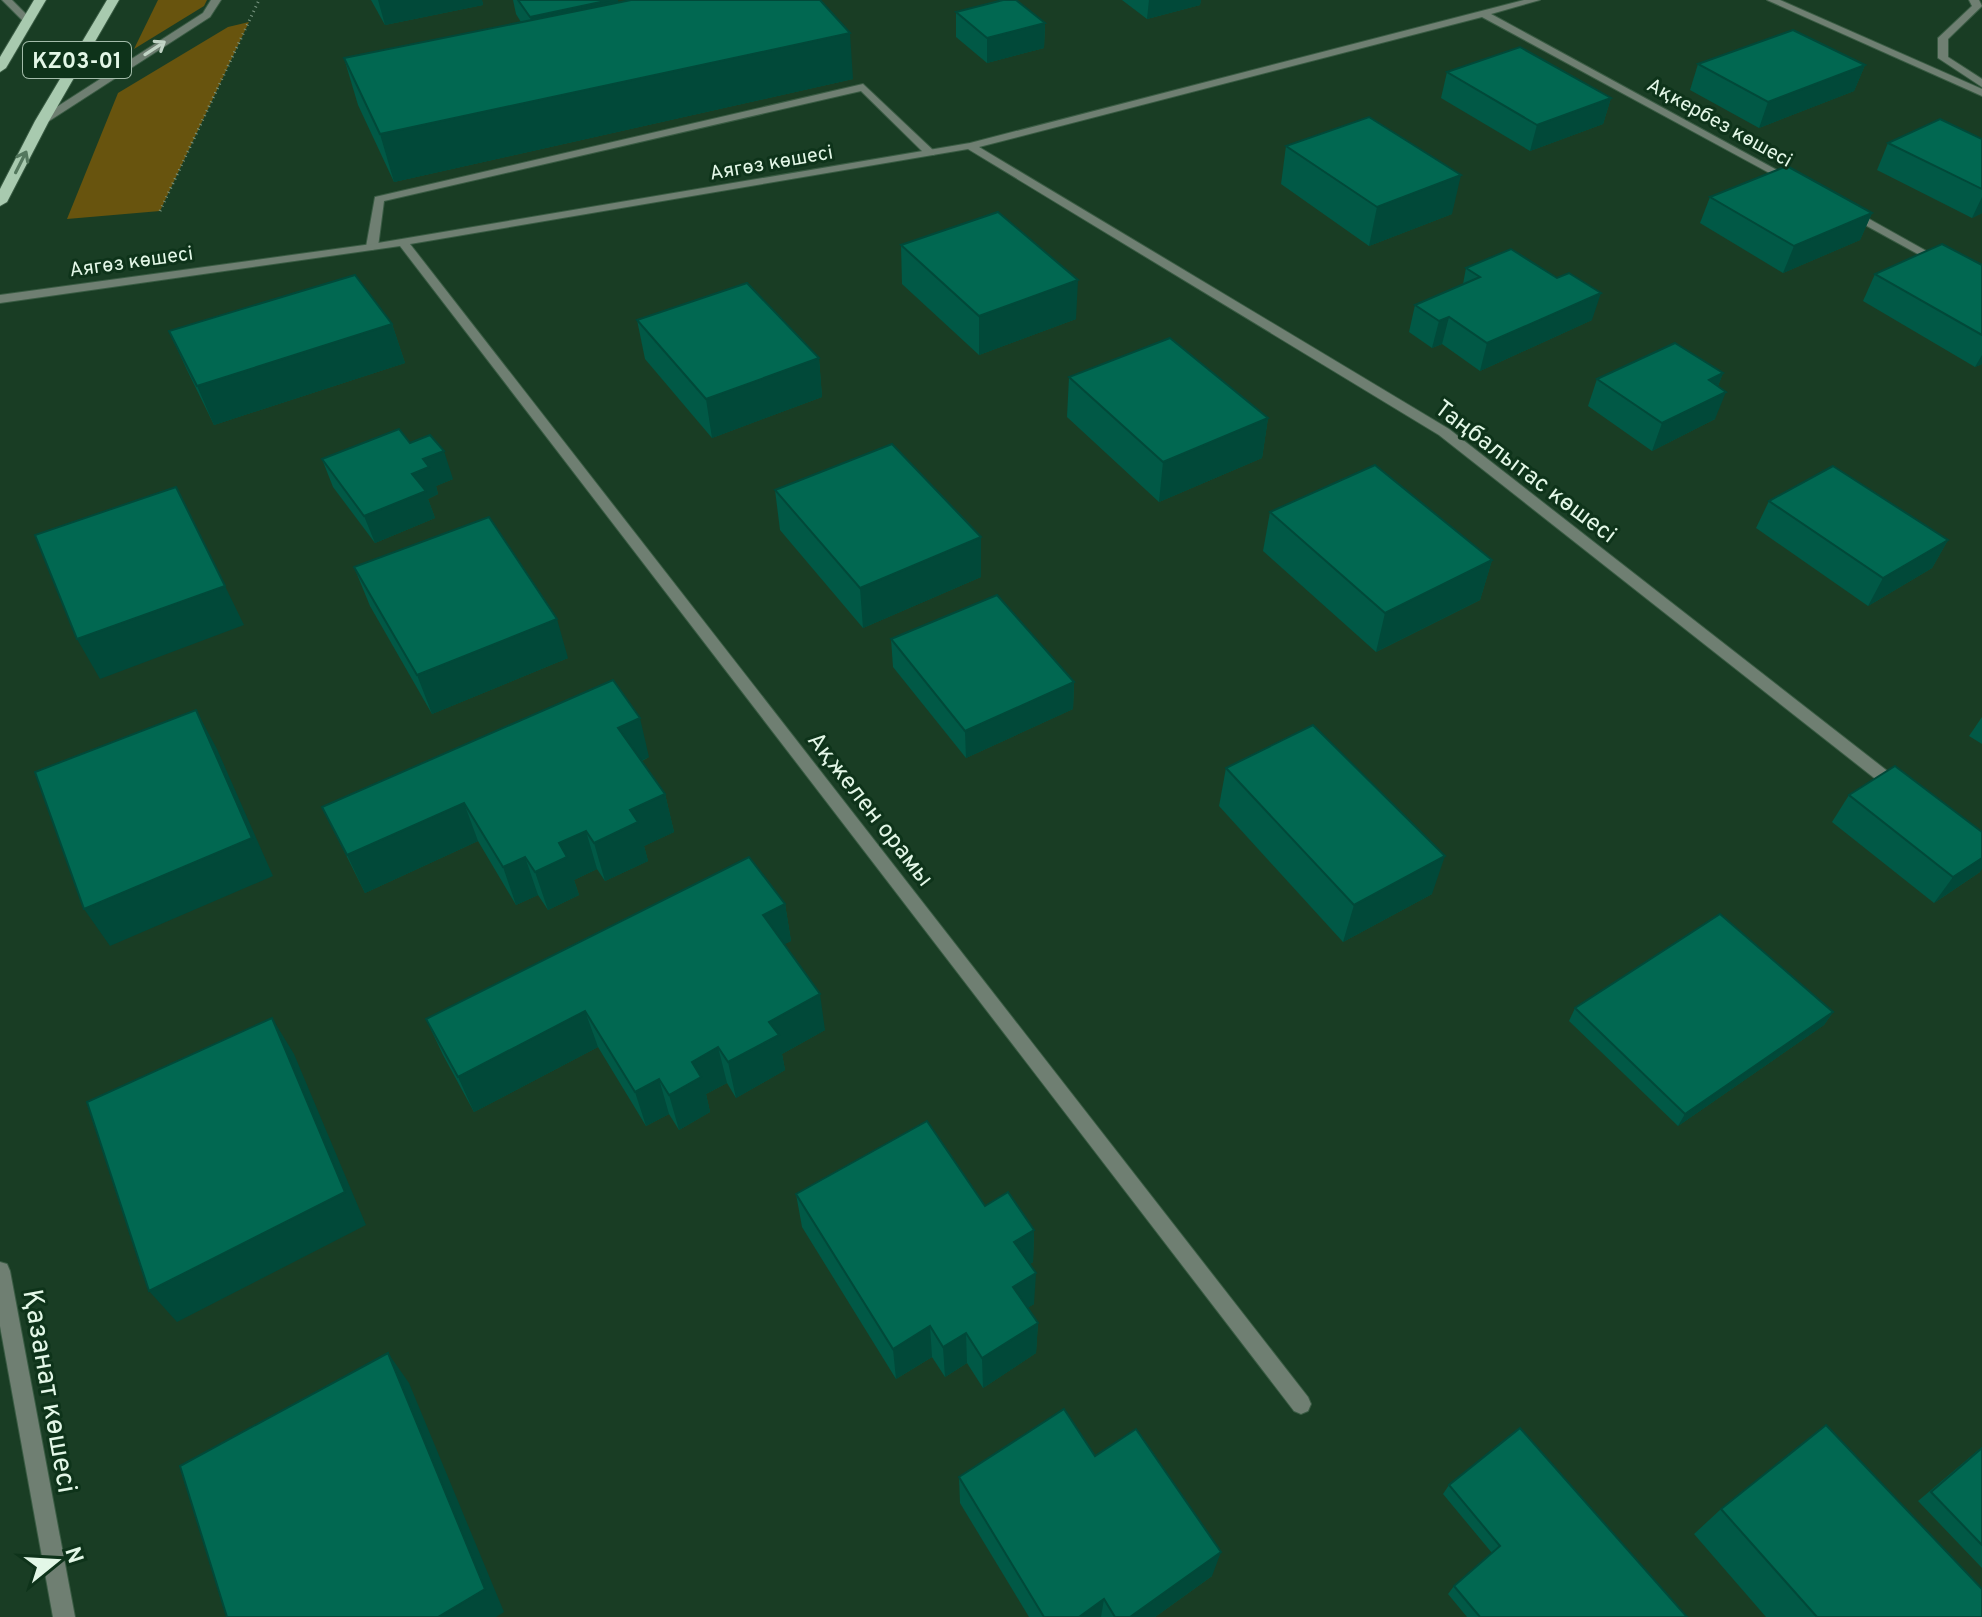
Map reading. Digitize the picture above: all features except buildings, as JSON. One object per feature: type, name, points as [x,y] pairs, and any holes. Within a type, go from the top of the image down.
[{"type":"main road","name":"KZ03-01","points":[[0,68],[40,0]]},
{"type":"main road","name":"KZ03-01","points":[[0,202],[42,121],[113,0]]},
{"type":"street","points":[[7,0],[27,20]]},
{"type":"street","points":[[42,121],[207,15],[216,0]]},
{"type":"street","name":"Аягөз көшесі","points":[[0,299],[372,247],[970,146],[1535,0]]},
{"type":"street","points":[[1772,0],[1982,93]]},
{"type":"street","points":[[1974,0],[1977,6],[1943,38],[1943,58],[1982,84]]},
{"type":"street","name":"Ақкербез көшесі","points":[[1484,14],[1802,187]]},
{"type":"street","points":[[372,247],[379,199],[863,87],[930,153]]},
{"type":"street","name":"Таңбалытас көшесі","points":[[970,146],[1444,432],[1907,795]]},
{"type":"street","points":[[1844,210],[1954,270]]},
{"type":"street","name":"Ақжелен орамы","points":[[403,242],[1301,1404]]},
{"type":"street","name":"Қазанат көшесі","points":[[0,1271],[64,1617]]},
{"type":"path","points":[[160,211],[259,0]]},
{"type":"shaded area","points":[[158,0],[207,0],[204,6],[134,49]]},
{"type":"shaded area","points":[[249,22],[160,211],[67,219],[118,93],[228,27]]}]
